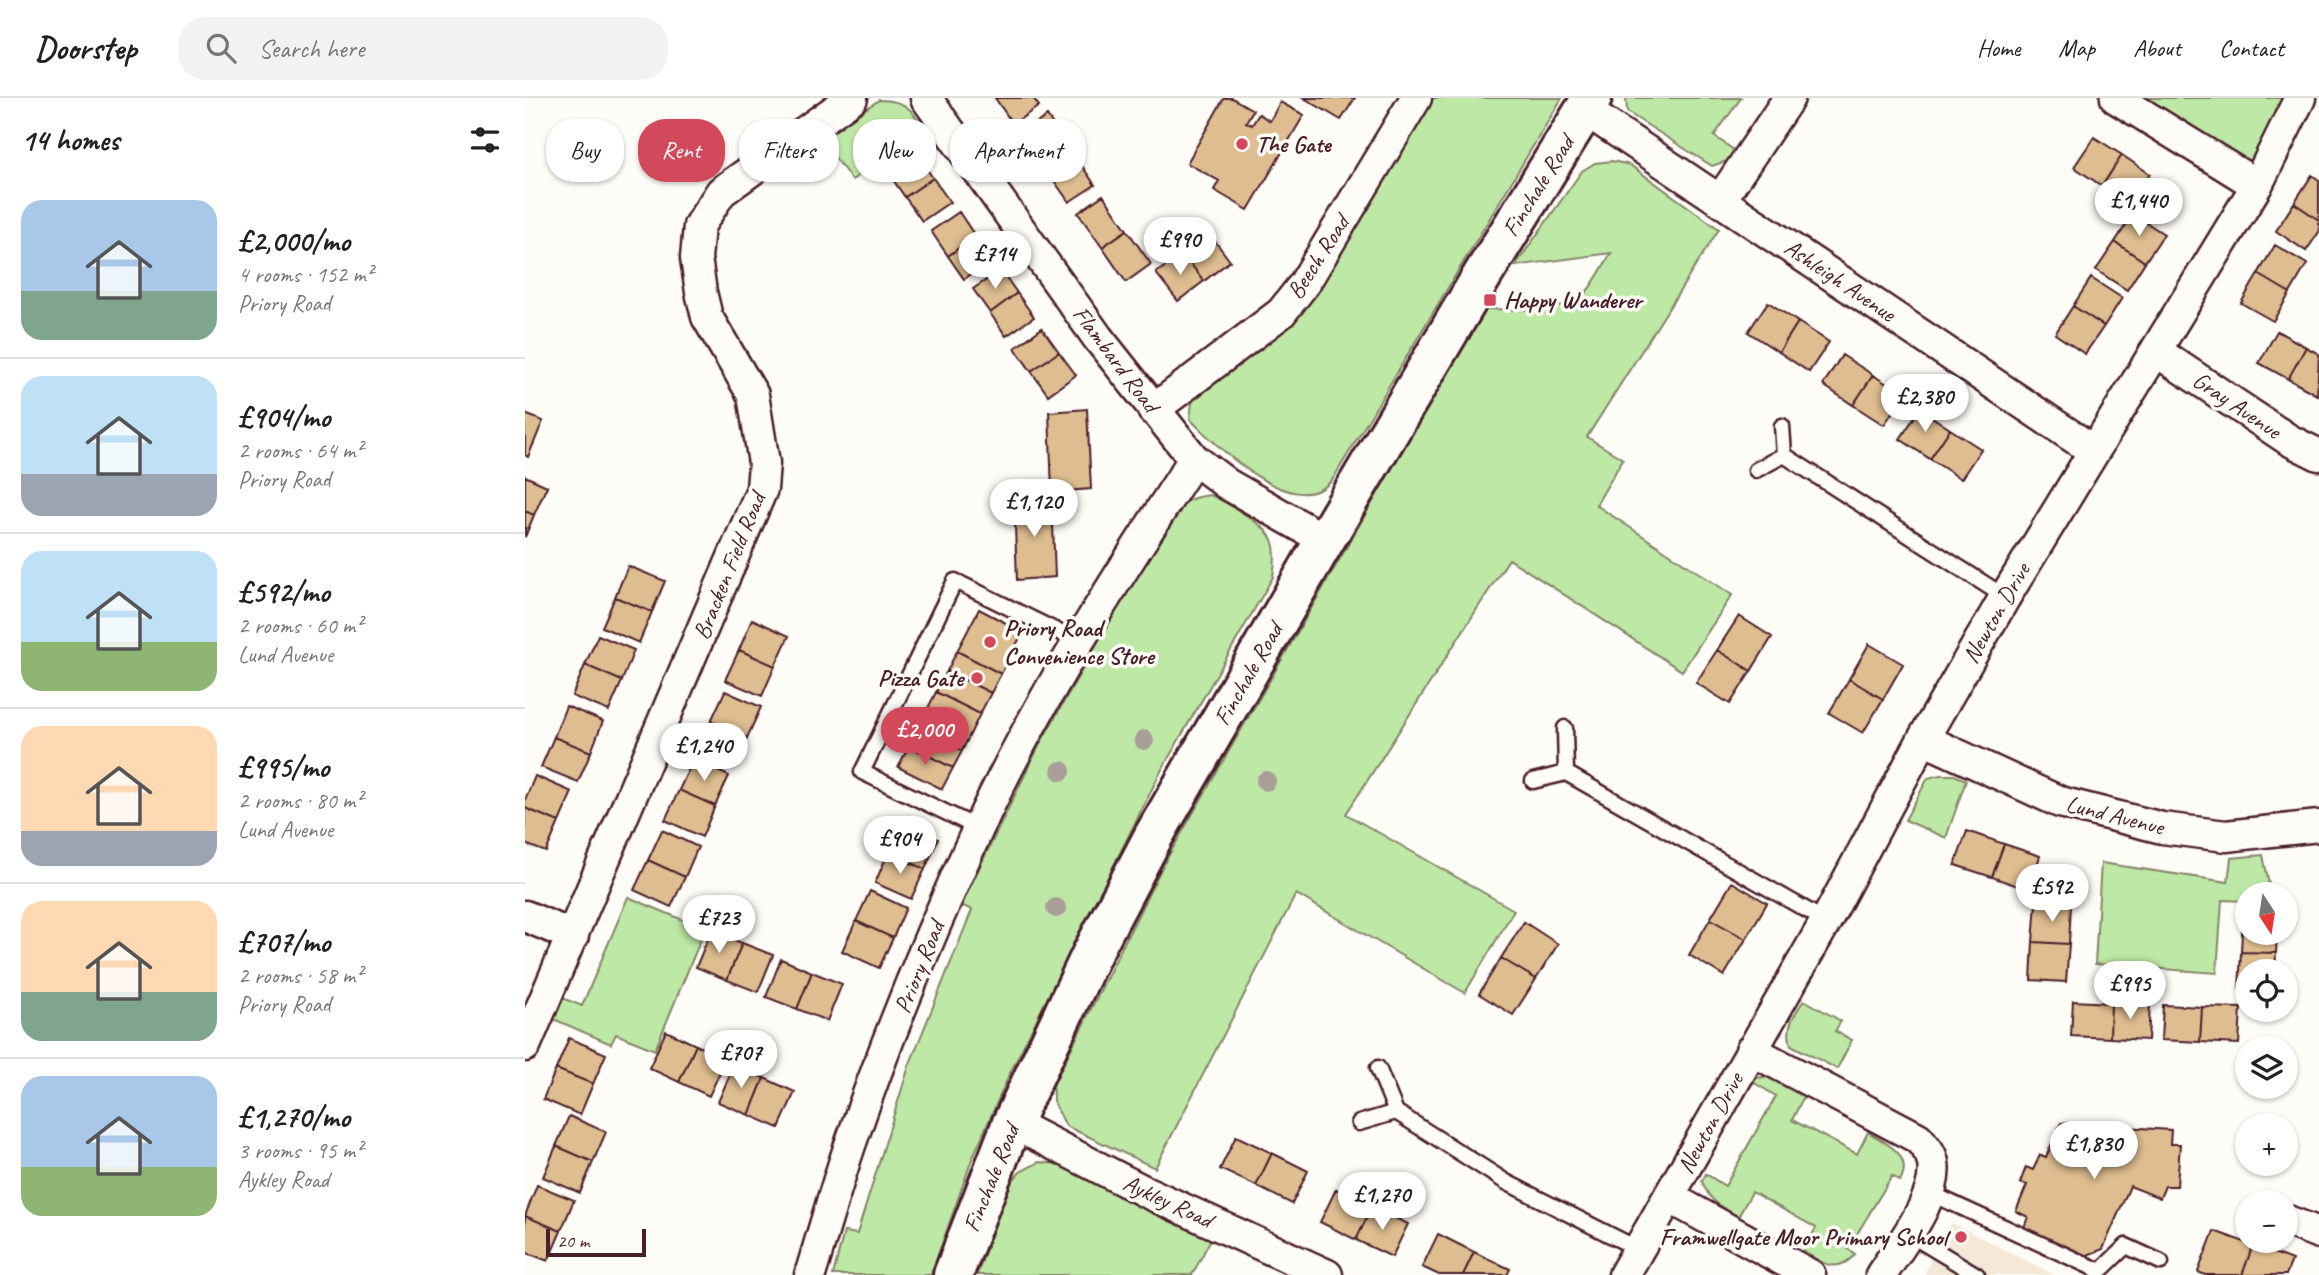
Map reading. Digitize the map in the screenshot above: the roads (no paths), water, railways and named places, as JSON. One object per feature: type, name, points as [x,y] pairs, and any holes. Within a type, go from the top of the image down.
[{"type":"street","name":"Bracken Field Road","points":[[525,1046],[762,489],[764,463],[753,395],[707,317],[701,292],[696,258],[699,226],[721,192],[852,98]]},
{"type":"street","name":"Flambard Road","points":[[926,98],[1098,338],[1153,411],[1194,458],[1227,484],[1325,540]]},
{"type":"street","name":"Beech Road","points":[[1153,411],[1280,313],[1304,284],[1416,98]]},
{"type":"street","points":[[1721,199],[1789,98]]},
{"type":"street","points":[[2116,98],[2257,186]]},
{"type":"street","name":"Newton Drive","points":[[1631,1262],[1826,921],[1923,739],[2005,597],[2257,186],[2299,98]]},
{"type":"street","name":"Ashleigh Avenue","points":[[1589,104],[1721,199],[2094,451]]},
{"type":"street","name":"Finchale Road","points":[[953,1275],[1012,1123],[1091,955],[1153,837],[1482,275],[1589,104]]},
{"type":"street","name":"Gray Avenue","points":[[2157,351],[2289,440],[2319,455]]},
{"type":"street","name":"Priory Road","points":[[810,1275],[849,1149],[883,1055],[946,899],[978,828],[1077,641],[1194,458]]},
{"type":"street","name":"Lund Avenue","points":[[1923,739],[2060,802],[2162,828],[2226,836],[2319,826]]},
{"type":"street","points":[[525,916],[573,936]]},
{"type":"street","name":"Newton Drive","points":[[1751,1050],[1918,1138],[1932,1156],[1933,1181],[1930,1193],[1881,1275]]},
{"type":"street","name":"Aykley Road","points":[[1012,1123],[1144,1191],[1327,1275]]},
{"type":"street","name":"Newton Drive","points":[[1669,1197],[1810,1275]]},
{"type":"street","points":[[2298,1225],[2319,1233]]},
{"type":"lane","points":[[1782,426],[1784,455]]},
{"type":"lane","points":[[1756,470],[1784,455]]},
{"type":"lane","points":[[1784,455],[2005,597]]},
{"type":"lane","points":[[978,828],[862,772],[955,581],[1077,641]]},
{"type":"lane","points":[[1565,728],[1566,773]]},
{"type":"lane","points":[[1533,781],[1566,773],[1826,921]]},
{"type":"lane","points":[[1378,1068],[1396,1112],[1631,1262]]},
{"type":"lane","points":[[1359,1124],[1396,1112]]},
{"type":"lane","points":[[1930,1193],[2101,1271],[2126,1246],[2161,1262]]},
{"type":"lane","points":[[1907,1233],[1977,1275]]},
{"type":"place","name":"The Gate","points":[[1242,144]]},
{"type":"place","name":"Happy Wanderer","points":[[1490,300]]},
{"type":"place","name":"Priory Road Convenience Store","points":[[990,642]]},
{"type":"place","name":"Pizza Gate","points":[[977,678]]},
{"type":"place","name":"Framwellgate Moor Primary School","points":[[1961,1237]]}]
